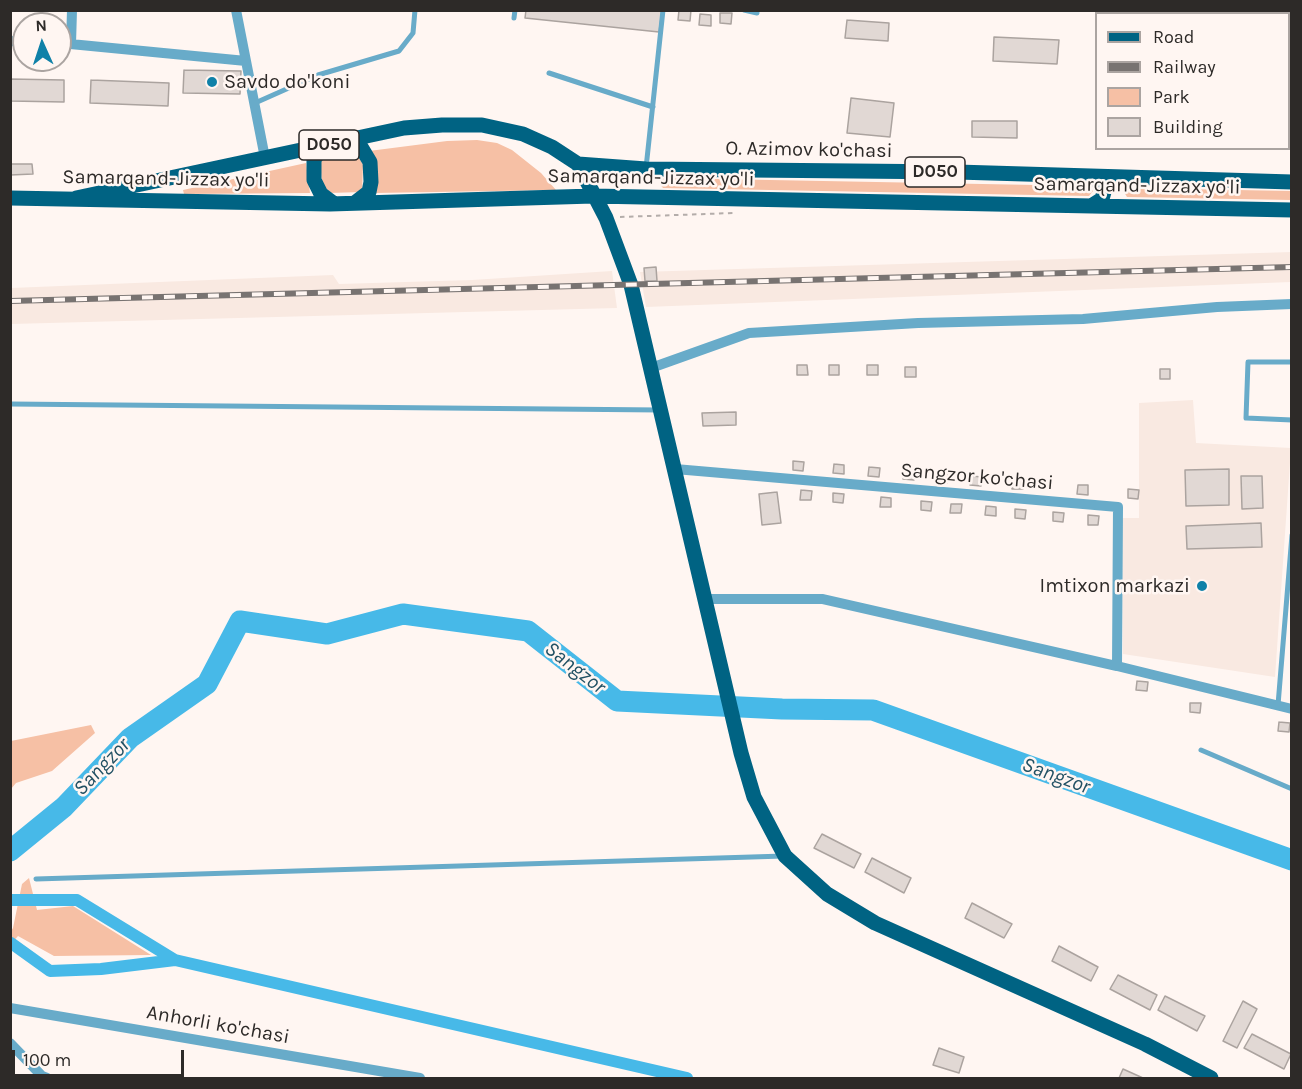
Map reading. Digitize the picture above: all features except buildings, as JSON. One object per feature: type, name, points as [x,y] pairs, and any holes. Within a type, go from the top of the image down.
[{"type":"main road","name":"D050","points":[[76,198],[404,128],[482,125],[502,128],[538,140],[578,164]]},
{"type":"main road","points":[[346,141],[361,147],[370,162],[369,192],[356,202]]},
{"type":"main road","points":[[325,145],[314,159],[314,180],[321,194],[333,203]]},
{"type":"main road","name":"O. Azimov ko'chasi","points":[[578,164],[646,169],[957,172],[1292,182]]},
{"type":"main road","points":[[578,164],[606,218],[631,285],[741,753],[754,797],[785,856],[827,894],[875,923],[1145,1044],[1211,1078]]},
{"type":"main road","points":[[1091,206],[1102,199],[1104,192],[1101,184],[1092,177]]},
{"type":"main road","name":"Samarqand-Jizzax yo'li","points":[[10,198],[333,203],[594,196],[1292,210]]},
{"type":"street","points":[[236,10],[265,158]]},
{"type":"street","points":[[72,45],[246,61]]},
{"type":"street","points":[[651,368],[749,333],[918,323],[1083,319],[1217,307],[1292,304]]},
{"type":"street","name":"Sangzor ko'chasi","points":[[675,469],[1118,507],[1117,666]]},
{"type":"street","points":[[705,599],[823,600],[1117,666],[1292,709]]},
{"type":"street","name":"Anhorli ko'chasi","points":[[10,1008],[420,1078]]},
{"type":"street","points":[[10,1042],[42,1076],[47,1078]]},
{"type":"lane","points":[[255,103],[318,75],[399,51],[413,33],[415,10]]},
{"type":"lane","points":[[514,18],[515,10]]},
{"type":"lane","points":[[646,169],[663,10]]},
{"type":"lane","points":[[744,10],[757,13]]},
{"type":"lane","points":[[549,73],[653,107]]},
{"type":"lane","points":[[1292,362],[1248,362],[1246,418],[1292,420]]},
{"type":"lane","points":[[10,404],[661,410]]},
{"type":"lane","points":[[1278,705],[1292,535]]},
{"type":"lane","points":[[1201,750],[1292,789]]},
{"type":"lane","points":[[36,879],[785,856]]},
{"type":"path","points":[[606,218],[734,213]]},
{"type":"shaded area","points":[[1292,252],[1291,282],[646,307],[640,272]]},
{"type":"shaded area","points":[[612,271],[617,308],[11,324],[11,288],[333,275],[339,284],[472,280]]},
{"type":"shaded area","name":"Imtixon markazi","points":[[1193,400],[1196,443],[1291,448],[1275,677],[1123,654],[1122,518],[1139,518],[1139,403]]},
{"type":"green space","points":[[477,140],[497,143],[512,150],[541,173],[556,190],[375,193],[369,151],[447,141]]},
{"type":"green space","points":[[356,152],[363,165],[362,192],[329,193],[322,184],[320,160]]},
{"type":"green space","points":[[306,163],[310,193],[184,194],[183,190]]},
{"type":"green space","points":[[664,178],[1089,186],[1093,191],[1089,196],[663,188],[659,183]]},
{"type":"green space","points":[[1128,188],[1291,191],[1291,200],[1127,197],[1124,192]]},
{"type":"green space","points":[[91,725],[95,733],[52,771],[16,783],[11,789],[11,741]]},
{"type":"green space","points":[[29,878],[37,910],[73,906],[151,955],[54,956],[18,936],[11,944],[11,931],[22,884]]},
{"type":"waterway","name":"Sangzor","points":[[10,851],[64,807],[130,738],[207,684],[240,621],[327,634],[403,614],[528,631],[617,701],[782,709],[873,710],[1292,860]]},
{"type":"waterway","points":[[10,900],[77,900],[175,960],[687,1078]]},
{"type":"waterway","points":[[11,943],[50,971],[101,969],[175,960]]},
{"type":"railway","points":[[10,301],[1292,267]]},
{"type":"place","name":"Savdo do'koni","points":[[212,82]]},
{"type":"place","name":"Imtixon markazi","points":[[1202,586]]}]
